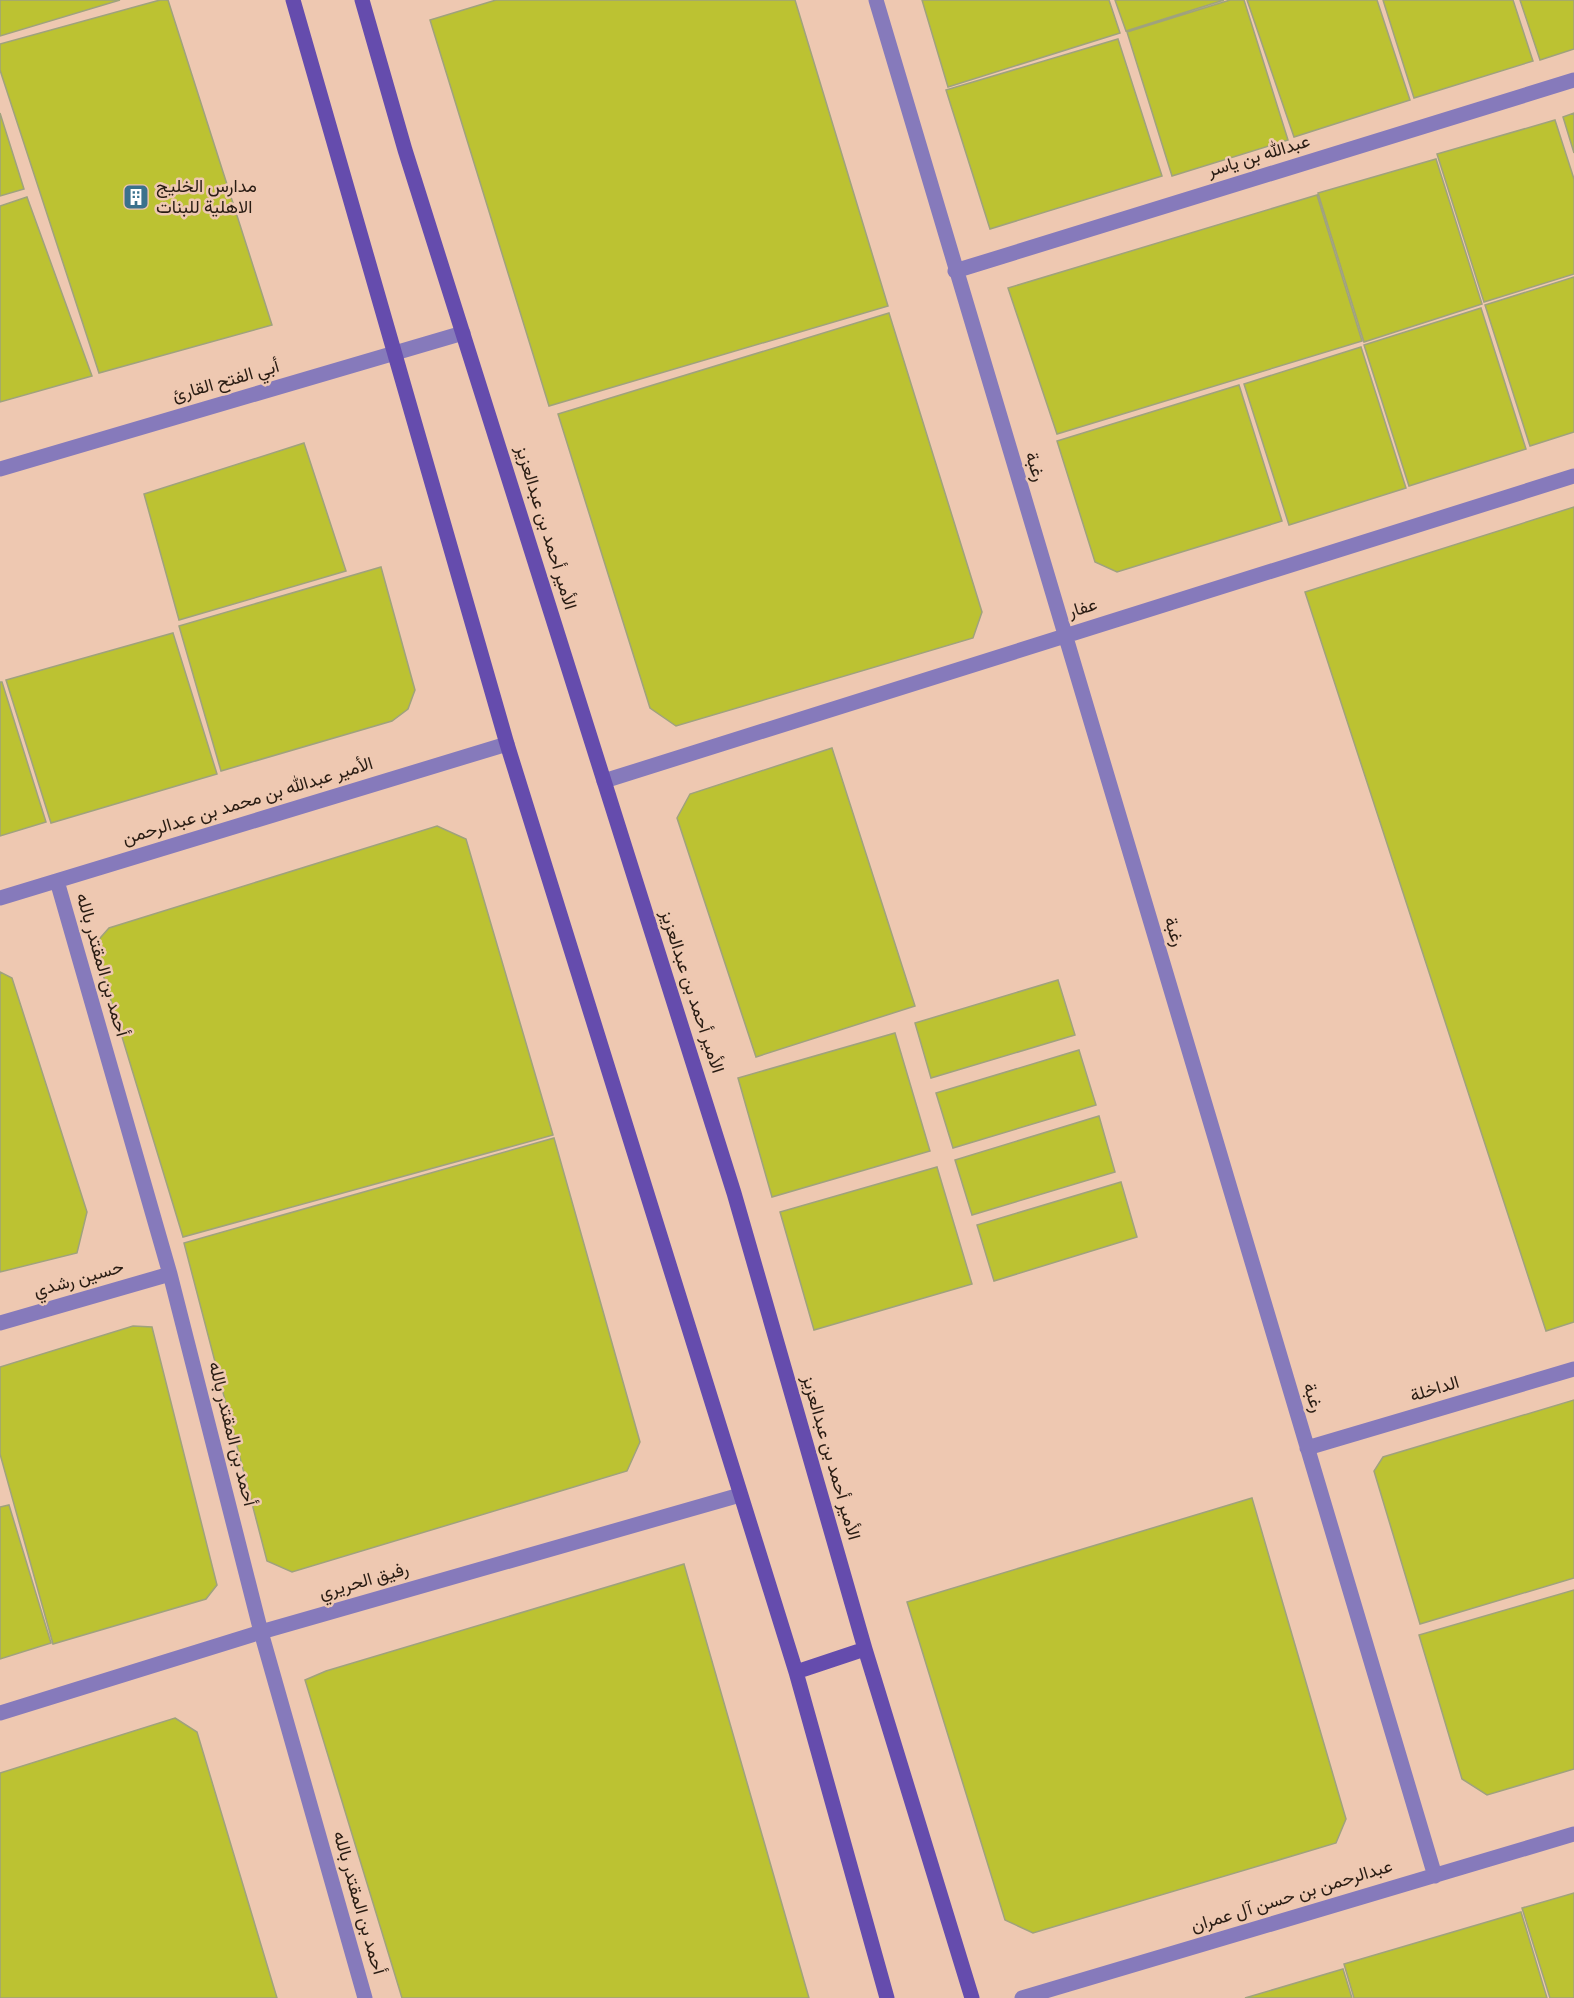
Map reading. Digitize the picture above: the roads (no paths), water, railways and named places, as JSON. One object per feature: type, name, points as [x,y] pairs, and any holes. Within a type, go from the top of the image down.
[{"type":"street","points":[[293,0],[507,744],[796,1672],[887,1998]]},
{"type":"street","name":"الأمير أحمد بن عبدالعزيز","points":[[362,0],[405,150],[734,1193],[865,1649],[972,1998]]},
{"type":"street","name":"رغبة","points":[[876,0],[955,272],[1435,1876]]},
{"type":"street","name":"عبدالله بن ياسر","points":[[955,272],[1574,80]]},
{"type":"street","name":"أبي الفتح القارئ","points":[[0,469],[463,333]]},
{"type":"street","name":"عفار","points":[[604,781],[1574,476]]},
{"type":"street","name":"الأمير عبدالله بن محمد بن عبدالرحمن","points":[[0,898],[507,744]]},
{"type":"street","name":"أحمد بن المقتدر بالله","points":[[57,881],[170,1274],[261,1632],[365,1998]]},
{"type":"street","name":"حسين رشدي","points":[[0,1323],[170,1274]]},
{"type":"street","name":"الداخلة","points":[[1307,1448],[1574,1369]]},
{"type":"street","name":"رفيق الحريري","points":[[0,1713],[261,1632],[740,1495]]},
{"type":"street","points":[[796,1672],[865,1649]]},
{"type":"street","name":"عبدالرحمن بن حسن آل عمران","points":[[1022,1998],[1574,1834]]},
{"type":"place","name":"مدارس الخليج الاهلية للبنات","points":[[136,197]]}]
